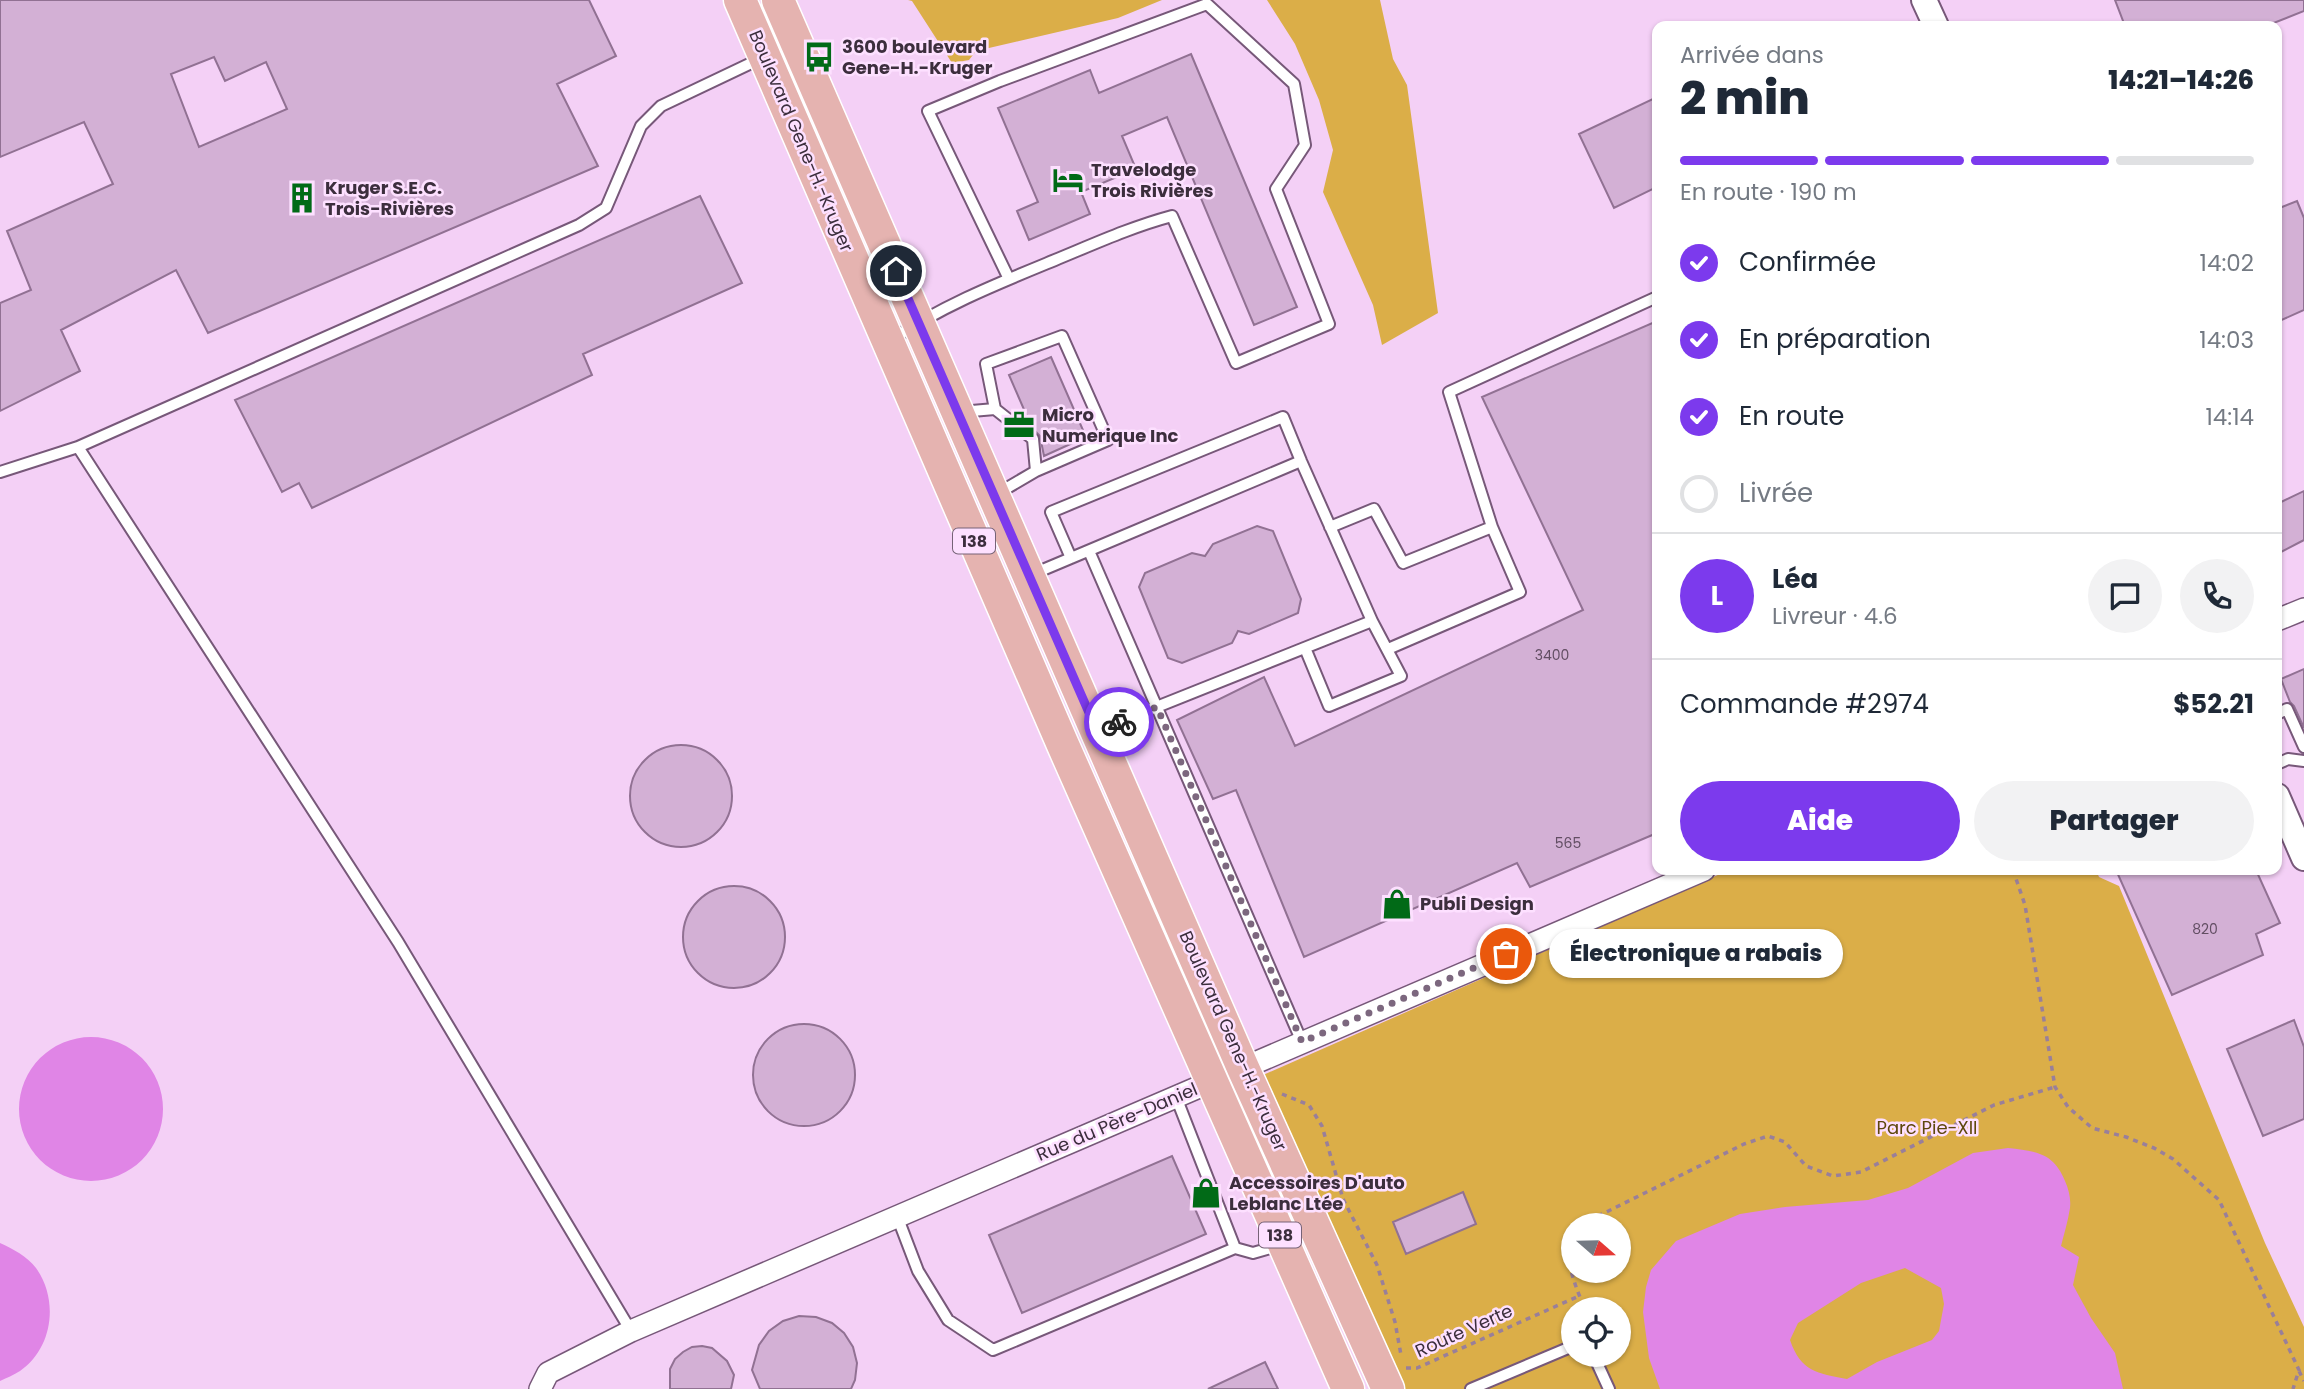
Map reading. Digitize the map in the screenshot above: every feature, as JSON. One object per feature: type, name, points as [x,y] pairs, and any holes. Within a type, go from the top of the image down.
[{"type":"main road","name":"Boulevard Gene-H.-Kruger","points":[[740,0],[1063,745],[1348,1389]]},
{"type":"main road","name":"Boulevard Gene-H.-Kruger","points":[[778,0],[1243,1068],[1388,1389]]},
{"type":"street","points":[[1924,0],[1934,21]]},
{"type":"street","points":[[2282,618],[2304,609]]},
{"type":"street","points":[[1063,745],[1097,731]]},
{"type":"street","points":[[2282,807],[2304,858]]},
{"type":"street","name":"Rue du Père-Daniel","points":[[540,1389],[548,1373],[631,1331],[1692,875]]},
{"type":"lane","points":[[888,342],[918,322],[1009,279],[1142,224],[1172,216],[1236,363],[1329,324],[1276,189],[1305,145],[1294,84],[1207,4],[1000,81],[928,111],[1009,279]]},
{"type":"lane","points":[[0,472],[78,447],[579,225],[606,208],[641,125],[661,106],[797,44]]},
{"type":"lane","points":[[1388,649],[1520,592],[1492,527],[1448,392],[1652,299]]},
{"type":"lane","points":[[994,495],[1036,471],[1108,440],[1062,336],[986,364],[995,409],[1032,439],[1036,471]]},
{"type":"lane","points":[[958,412],[995,409]]},
{"type":"lane","points":[[1071,558],[1051,512],[1283,417],[1372,621],[1401,676],[1329,706],[1305,648]]},
{"type":"lane","points":[[78,447],[398,942],[631,1331]]},
{"type":"lane","points":[[1029,576],[1301,461]]},
{"type":"lane","points":[[1330,527],[1374,509],[1404,563],[1492,527]]},
{"type":"lane","points":[[1089,551],[1302,1042]]},
{"type":"lane","points":[[1097,731],[1372,621]]},
{"type":"lane","points":[[2282,712],[2287,709],[2304,747]]},
{"type":"lane","points":[[2282,762],[2288,759],[2304,761]]},
{"type":"lane","points":[[1176,1097],[1235,1248]]},
{"type":"lane","points":[[897,1216],[918,1271],[948,1320],[993,1350],[1235,1248],[1253,1254],[1284,1244]]},
{"type":"lane","points":[[1471,1389],[1561,1351]]},
{"type":"lane","points":[[1599,1367],[1609,1389]]},
{"type":"path","points":[[2015,875],[2025,905],[2055,1087],[2068,1107],[2092,1128],[2154,1147],[2173,1159],[2219,1200],[2304,1381]]},
{"type":"path","name":"Route Verte","points":[[1243,1068],[1282,1094],[1309,1105],[1322,1126],[1343,1199],[1377,1265],[1407,1369],[1417,1368],[1579,1296]]},
{"type":"path","points":[[1604,1213],[1744,1144],[1768,1136],[1785,1142],[1806,1166],[1833,1176],[1861,1171],[1994,1105],[2055,1087]]},
{"type":"path","points":[[1575,1283],[1579,1296]]},
{"type":"path","points":[[2293,1389],[2298,1370]]},
{"type":"green space","points":[[908,0],[1162,0],[1118,18],[976,51],[969,60],[952,63],[912,1]]},
{"type":"green space","points":[[1267,0],[1380,0],[1393,59],[1407,85],[1438,313],[1382,345],[1373,305],[1323,192],[1333,150],[1319,100],[1295,44]]},
{"type":"green space","name":"Parc Pie-XII","points":[[1718,875],[2098,875],[2119,886],[2265,1243],[2304,1327],[2304,1389],[1378,1389],[1245,1083]]},
{"type":"shaded area","points":[[91,1037],[118,1043],[142,1058],[157,1082],[163,1109],[157,1136],[142,1160],[118,1175],[91,1181],[64,1175],[40,1160],[25,1136],[19,1109],[25,1082],[40,1058],[64,1043]]},
{"type":"shaded area","points":[[2008,1148],[2027,1150],[2050,1159],[2061,1172],[2069,1191],[2070,1205],[2061,1246],[2079,1257],[2073,1285],[2115,1353],[2123,1389],[1660,1389],[1649,1358],[1643,1312],[1651,1270],[1676,1241],[1740,1214],[1868,1200],[1908,1188],[1973,1153]],"holes":[[[1905,1268],[1941,1288],[1944,1304],[1939,1331],[1932,1340],[1877,1362],[1847,1379],[1811,1369],[1794,1351],[1790,1340],[1798,1323],[1861,1283]]]},
{"type":"shaded area","points":[[0,1243],[24,1256],[36,1268],[48,1294],[50,1309],[46,1337],[40,1350],[20,1371],[0,1381]]},
{"type":"building","name":"Kruger S.E.C. Trois-Rivières","points":[[0,0],[589,0],[616,56],[557,84],[598,166],[208,333],[176,270],[61,330],[80,371],[0,411],[0,303],[31,290],[7,231],[113,184],[84,122],[0,157]],"holes":[[[214,57],[225,81],[266,62],[287,109],[199,147],[171,74]]]},
{"type":"building","points":[[2115,0],[2304,0],[2304,11],[2279,21],[2123,21]]},
{"type":"building","name":"Travelodge Trois Rivières","points":[[1191,54],[1297,307],[1254,325],[1167,117],[1122,136],[1136,169],[1081,192],[1090,214],[1029,240],[1017,211],[1038,202],[998,108],[1090,70],[1099,93]]},
{"type":"building","points":[[1652,99],[1652,189],[1614,208],[1579,134]]},
{"type":"building","points":[[700,196],[742,283],[583,354],[592,375],[312,508],[299,483],[282,492],[235,400]]},
{"type":"building","points":[[2297,201],[2304,218],[2304,310],[2282,320],[2282,207]]},
{"type":"building","points":[[1652,323],[1652,835],[1530,887],[1517,863],[1304,957],[1236,790],[1213,799],[1177,720],[1264,677],[1295,746],[1583,610],[1482,397]]},
{"type":"building","points":[[1051,357],[1086,437],[1044,456],[1040,436],[1032,428],[1009,375]]},
{"type":"building","points":[[2304,491],[2304,540],[2282,551],[2282,502]]},
{"type":"building","points":[[1257,526],[1273,531],[1301,599],[1298,613],[1249,634],[1238,631],[1232,643],[1182,663],[1168,658],[1139,587],[1145,573],[1192,553],[1205,556],[1213,544]]},
{"type":"building","points":[[2304,669],[2304,728],[2290,702],[2282,679]]},
{"type":"building","points":[[681,745],[700,749],[717,760],[728,777],[732,796],[728,815],[717,832],[700,843],[681,847],[662,843],[645,832],[634,815],[630,796],[634,777],[645,760],[662,749]]},
{"type":"building","points":[[2118,875],[2258,875],[2280,923],[2256,934],[2263,955],[2172,995]]},
{"type":"building","points":[[734,886],[753,890],[770,901],[781,918],[785,937],[781,956],[770,973],[753,984],[734,988],[715,984],[698,973],[687,956],[683,937],[687,918],[698,901],[715,890]]},
{"type":"building","points":[[2294,1020],[2304,1047],[2304,1119],[2263,1136],[2227,1049]]},
{"type":"building","points":[[804,1024],[823,1028],[840,1039],[851,1056],[855,1075],[851,1094],[840,1111],[823,1122],[804,1126],[785,1122],[768,1111],[757,1094],[753,1075],[757,1056],[768,1039],[785,1028]]},
{"type":"building","points":[[1172,1156],[1206,1234],[1022,1313],[989,1235]]},
{"type":"building","points":[[1463,1192],[1476,1224],[1406,1254],[1393,1222]]},
{"type":"building","points":[[799,1316],[816,1317],[832,1323],[844,1333],[853,1347],[857,1363],[851,1389],[760,1389],[752,1370],[759,1345],[769,1331],[783,1321]]},
{"type":"building","points":[[692,1347],[712,1348],[727,1361],[734,1375],[731,1389],[670,1389],[670,1369],[675,1359]]},
{"type":"building","points":[[1265,1362],[1278,1389],[1208,1389]]},
{"type":"way so far","points":[[1119,722],[1157,707],[1302,1042],[1506,954]]},
{"type":"place","name":"3600 boulevard Gene-H.-Kruger","points":[[819,57]]},
{"type":"place","name":"Travelodge Trois Rivières","points":[[1068,180]]},
{"type":"place","name":"Kruger S.E.C. Trois-Rivières","points":[[302,198]]},
{"type":"place","name":"Micro Numerique Inc","points":[[1019,425]]},
{"type":"place","name":"Publi Design","points":[[1397,904]]},
{"type":"place","name":"Électronique a rabais","points":[[1506,954]]},
{"type":"place","name":"Accessoires D'auto Leblanc Ltée","points":[[1206,1193]]},
{"type":"route","points":[[896,271],[1097,731],[1119,722]]}]
